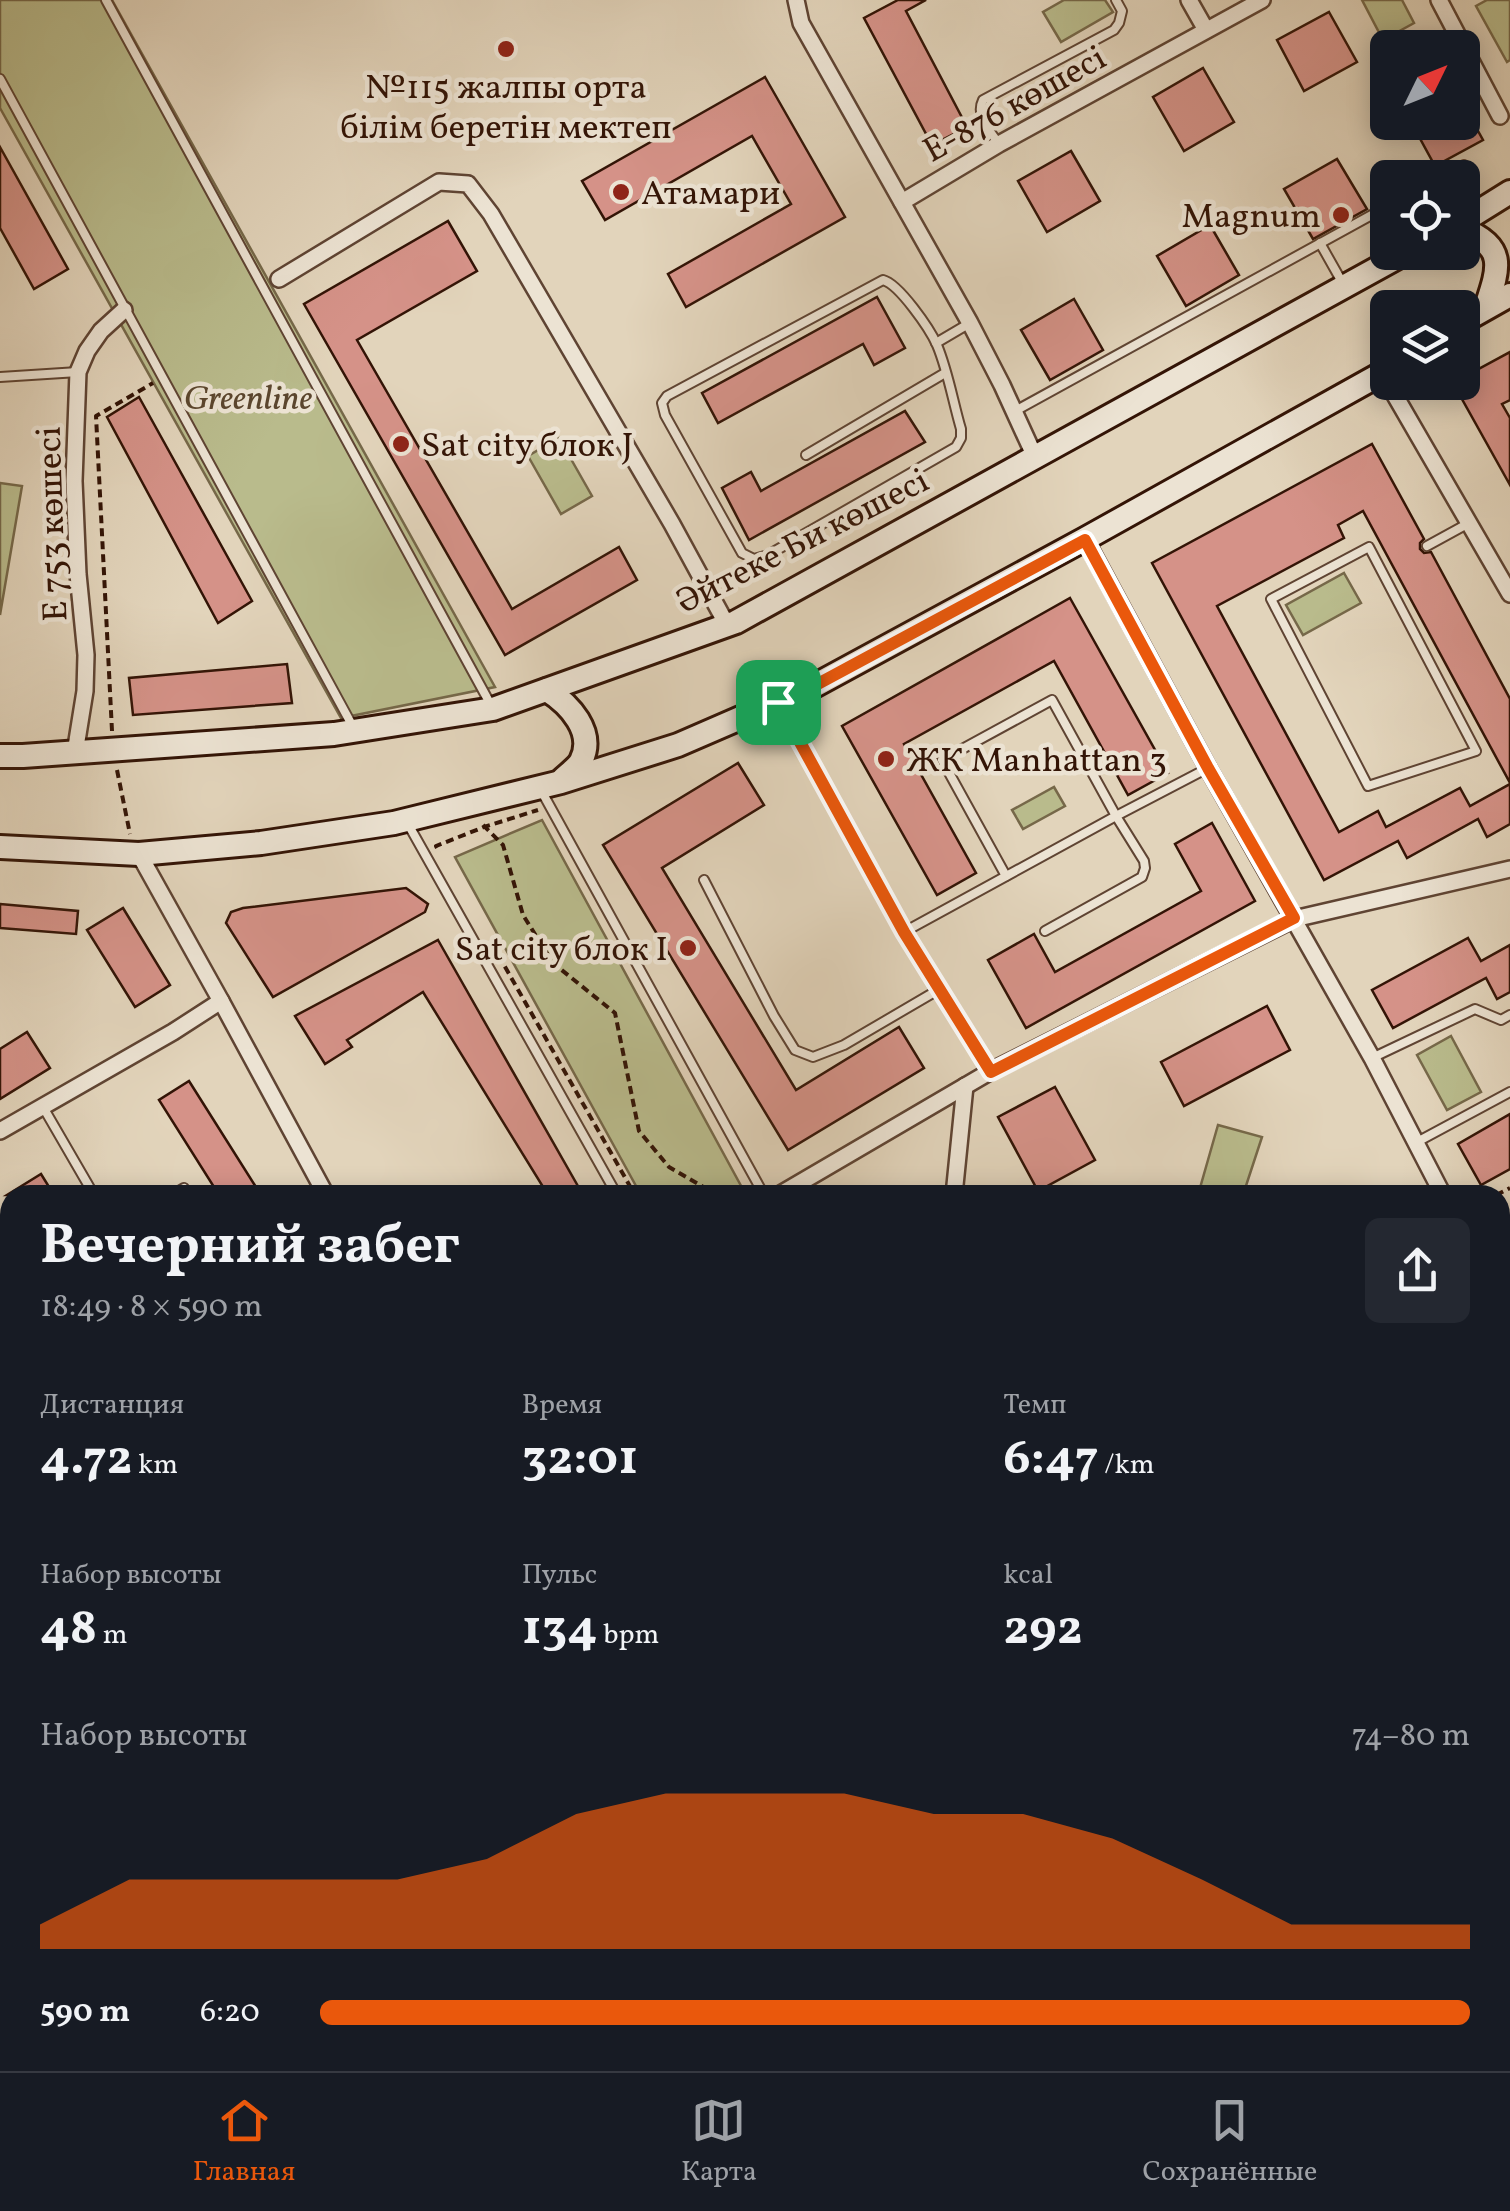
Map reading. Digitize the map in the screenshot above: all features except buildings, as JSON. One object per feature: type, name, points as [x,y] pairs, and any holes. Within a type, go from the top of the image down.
[{"type":"street","points":[[796,0],[802,23],[970,323],[1036,457]]},
{"type":"street","points":[[1189,0],[1206,30]]},
{"type":"street","name":"Е-876 көшесі","points":[[902,202],[999,144],[1262,0]]},
{"type":"street","points":[[1439,0],[1500,116]]},
{"type":"street","points":[[279,279],[439,182],[468,184],[492,214],[727,625]]},
{"type":"street","points":[[1480,213],[1510,192]]},
{"type":"street","points":[[1480,235],[1494,250],[1498,262],[1486,307]]},
{"type":"street","name":"Әйтеке Би көшесі","points":[[0,756],[355,731],[493,709],[547,690],[727,625],[1375,270]]},
{"type":"street","points":[[1480,311],[1510,295]]},
{"type":"street","name":"Е 753 көшесі","points":[[75,752],[86,691],[74,481],[78,372],[101,331],[124,310]]},
{"type":"street","points":[[0,846],[136,853],[262,842],[546,793],[678,745],[814,686],[1370,379]]},
{"type":"street","points":[[1401,400],[1510,594]]},
{"type":"street","points":[[1085,540],[1372,1058],[1438,1185]]},
{"type":"street","points":[[546,793],[582,760],[584,742],[576,715],[547,690]]},
{"type":"street","points":[[136,853],[321,1185]]},
{"type":"street","points":[[796,1185],[991,1072],[1294,918],[1510,869]]},
{"type":"street","points":[[0,1130],[173,1032],[221,1000]]},
{"type":"street","points":[[955,1185],[965,1086]]},
{"type":"lane","points":[[106,0],[493,709]]},
{"type":"lane","points":[[999,144],[981,116],[983,100],[1114,30],[1122,11],[1116,0]]},
{"type":"lane","points":[[0,80],[355,731]]},
{"type":"lane","points":[[1014,412],[1370,216]]},
{"type":"lane","points":[[1320,243],[1344,287]]},
{"type":"lane","points":[[883,280],[901,291],[936,343],[961,429],[956,447],[768,554],[754,559],[742,553],[665,415],[662,403],[666,396],[883,280]]},
{"type":"lane","points":[[936,343],[970,323]]},
{"type":"lane","points":[[0,377],[78,372]]},
{"type":"lane","points":[[806,455],[945,373]]},
{"type":"lane","points":[[1427,546],[1469,523]]},
{"type":"lane","points":[[1369,546],[1382,570],[1476,751],[1368,786],[1271,599],[1369,546]]},
{"type":"lane","points":[[1382,570],[1392,565]]},
{"type":"lane","points":[[1006,876],[942,760],[1052,700],[1145,868],[1142,876],[1045,931]]},
{"type":"lane","points":[[778,702],[904,932],[991,1072]]},
{"type":"lane","points":[[904,932],[1208,768]]},
{"type":"lane","points":[[546,793],[759,1185]]},
{"type":"lane","points":[[406,820],[611,1185]]},
{"type":"lane","points":[[704,880],[774,1016],[796,1050],[813,1057],[844,1044],[938,990]]},
{"type":"lane","points":[[1372,1058],[1475,1009],[1501,1020],[1510,1015]]},
{"type":"lane","points":[[1416,1143],[1510,1092]]},
{"type":"lane","points":[[43,1108],[88,1185]]},
{"type":"path","points":[[136,853],[113,750],[96,416],[162,378]]},
{"type":"path","points":[[436,846],[484,827],[546,793]]},
{"type":"path","points":[[470,804],[484,827],[503,845],[523,916],[553,963],[615,1012],[638,1132],[669,1167],[700,1185]]},
{"type":"path","points":[[493,946],[629,1185]]},
{"type":"green space","name":"Greenline","points":[[0,0],[112,0],[495,687],[341,718],[0,108]]},
{"type":"green space","points":[[1064,0],[1105,0],[1113,12],[1061,42],[1043,12]]},
{"type":"green space","points":[[1362,0],[1402,0],[1414,23],[1401,30],[1378,30]]},
{"type":"green space","points":[[1487,0],[1510,0],[1507,62],[1476,6]]},
{"type":"green space","points":[[559,438],[592,496],[561,514],[528,456]]},
{"type":"green space","points":[[0,483],[22,486],[0,615]]},
{"type":"green space","points":[[1344,573],[1361,603],[1303,635],[1286,605]]},
{"type":"green space","points":[[1054,787],[1065,806],[1023,829],[1012,810]]},
{"type":"green space","points":[[542,820],[741,1185],[635,1185],[455,857]]},
{"type":"green space","points":[[1451,1036],[1481,1092],[1447,1110],[1417,1055]]},
{"type":"green space","points":[[1218,1125],[1262,1137],[1246,1185],[1201,1185]]},
{"type":"place","name":"№115 жалпы орта білім беретін мектеп","points":[[506,49]]},
{"type":"place","name":"Атамари","points":[[621,192]]},
{"type":"place","name":"Magnum","points":[[1341,215]]},
{"type":"place","name":"Sat city блок J","points":[[401,444]]},
{"type":"place","name":"ЖК Manhattan 3","points":[[886,759]]},
{"type":"place","name":"Sat city блок I","points":[[688,948]]},
{"type":"route","points":[[1085,540],[1294,918],[991,1072],[904,932],[778,702],[1085,540]]}]
